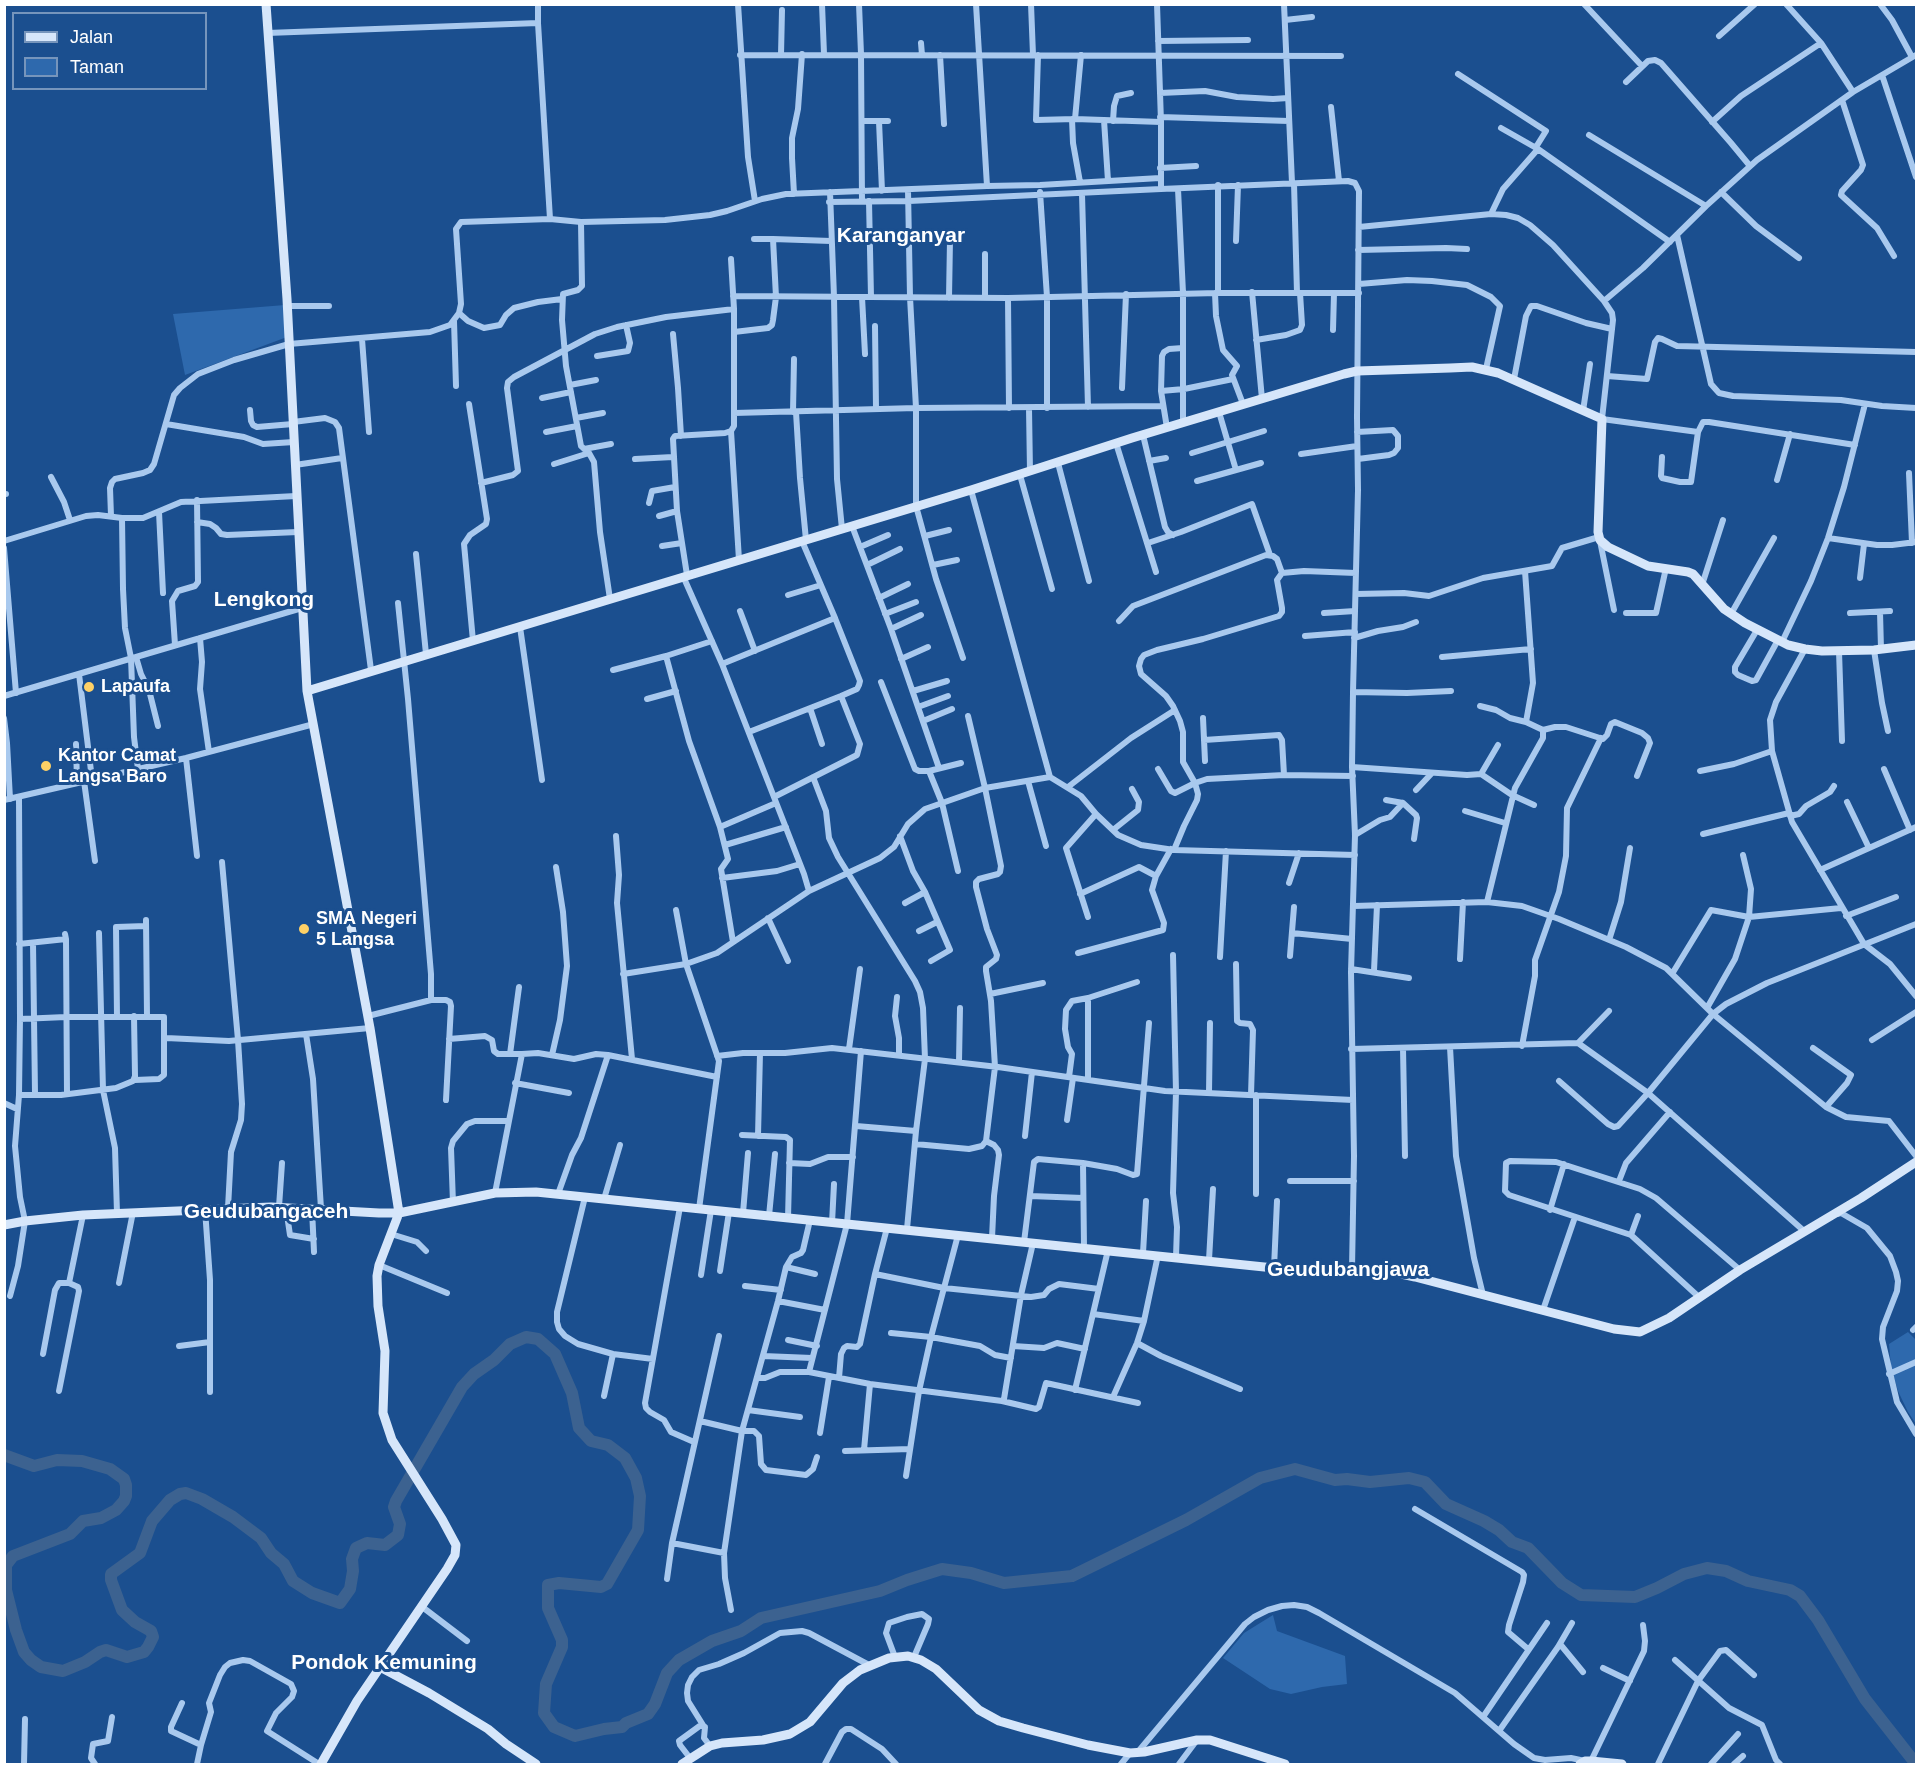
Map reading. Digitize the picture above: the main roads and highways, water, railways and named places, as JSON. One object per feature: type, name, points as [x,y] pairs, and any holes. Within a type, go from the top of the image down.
[{"type":"waterway","points":[[4,1455],[34,1466],[57,1460],[82,1461],[110,1469],[124,1479],[126,1485],[126,1496],[116,1510],[101,1518],[83,1521],[70,1534],[13,1556],[6,1565],[6,1590],[24,1652],[41,1667],[63,1671],[106,1650],[127,1657],[144,1652],[148,1647],[153,1637],[151,1631],[135,1622],[122,1610],[111,1574],[140,1553],[152,1521],[170,1500],[180,1494],[186,1493],[202,1499],[233,1517],[261,1538],[271,1553],[284,1564],[293,1581],[312,1593],[340,1603],[350,1589],[352,1559],[356,1548],[367,1543],[385,1545],[398,1535],[400,1524],[394,1507],[396,1501],[462,1387],[510,1344],[526,1337],[538,1339],[555,1354],[572,1393],[579,1428],[591,1441],[608,1445],[625,1458],[636,1478],[640,1496],[638,1530],[607,1584],[601,1587],[559,1583],[548,1585],[548,1608],[562,1640],[562,1647],[546,1684],[544,1713],[554,1727],[575,1736],[622,1727],[648,1714],[655,1704],[667,1673],[679,1660],[712,1641],[741,1631],[761,1618],[880,1591],[942,1569],[971,1573],[1004,1583],[1072,1576],[1186,1520],[1260,1478],[1295,1469],[1335,1480],[1370,1482],[1409,1478],[1425,1482],[1446,1504],[1484,1521],[1499,1530],[1512,1542],[1528,1548],[1562,1583],[1581,1595],[1635,1597],[1684,1574],[1707,1568],[1726,1571],[1748,1581],[1790,1590],[1800,1596],[1818,1620],[1865,1699],[1916,1764]]},
{"type":"place","name":"Lapaufa","points":[[89,687]]},
{"type":"place","name":"Kantor Camat Langsa Baro","points":[[46,766]]},
{"type":"place","name":"SMA Negeri 5 Langsa","points":[[304,929]]},
{"type":"district","name":"Karanganyar","points":[[901,236]]},
{"type":"district","name":"Lengkong","points":[[264,600]]},
{"type":"district","name":"Geudubangaceh","points":[[266,1212]]},
{"type":"district","name":"Geudubangjawa","points":[[1348,1270]]},
{"type":"district","name":"Pondok Kemuning","points":[[384,1663]]}]
